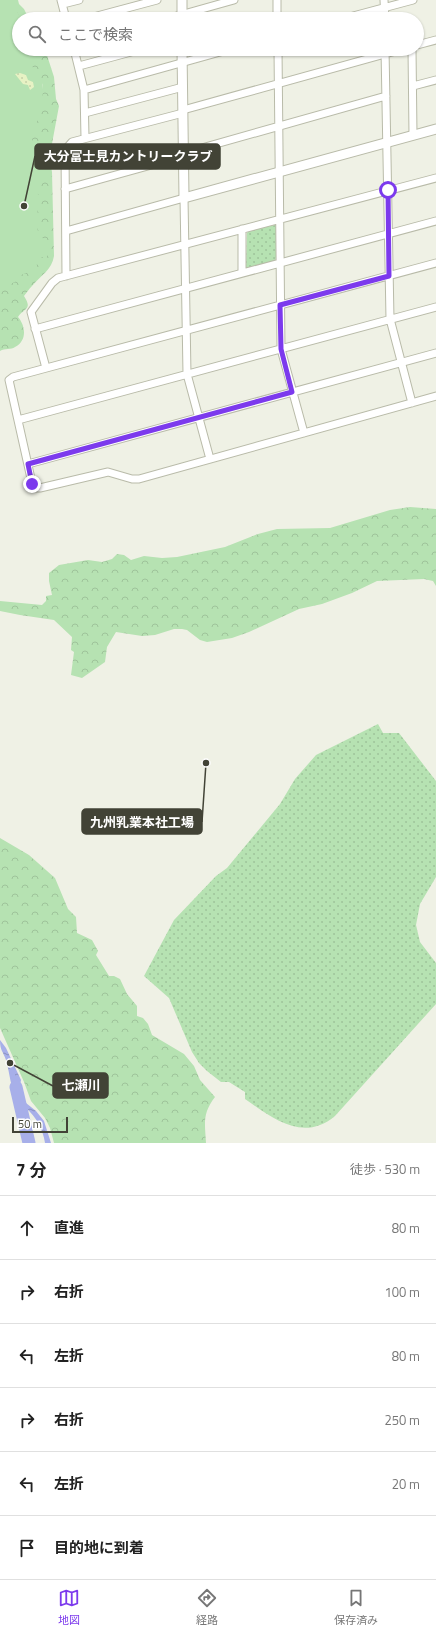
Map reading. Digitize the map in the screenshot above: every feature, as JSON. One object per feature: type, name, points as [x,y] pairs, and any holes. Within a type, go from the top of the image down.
[{"type":"street","points":[[64,12],[62,2],[79,0]]},
{"type":"street","points":[[112,12],[156,0]]},
{"type":"street","points":[[182,0],[182,12]]},
{"type":"street","points":[[197,12],[234,0]]},
{"type":"street","points":[[277,0],[277,12]]},
{"type":"street","points":[[362,12],[384,4],[413,0]]},
{"type":"street","points":[[424,43],[436,40]]},
{"type":"street","points":[[76,56],[84,90],[85,138]]},
{"type":"street","points":[[79,66],[116,56]]},
{"type":"street","points":[[182,56],[187,374],[210,459]]},
{"type":"street","points":[[84,90],[205,56]]},
{"type":"street","points":[[278,56],[281,349],[304,433]]},
{"type":"street","points":[[66,276],[65,150],[72,142],[368,56]]},
{"type":"street","points":[[385,56],[390,320],[412,403]]},
{"type":"street","points":[[412,56],[413,135]]},
{"type":"street","points":[[412,86],[436,80]]},
{"type":"street","points":[[85,112],[183,87]]},
{"type":"street","points":[[65,189],[278,126],[386,96]]},
{"type":"street","points":[[66,231],[436,129]]},
{"type":"street","points":[[46,368],[31,312],[52,283],[58,278],[436,178]]},
{"type":"street","points":[[35,329],[436,221]]},
{"type":"street","points":[[242,229],[242,273]]},
{"type":"street","points":[[436,263],[13,376],[9,380],[33,486],[40,488],[108,472],[132,479],[139,479],[436,396]]},
{"type":"street","points":[[18,420],[436,307]]},
{"type":"street","points":[[28,464],[436,353]]},
{"type":"green space","points":[[0,0],[16,0],[22,12],[12,12],[12,56],[41,56],[48,157],[49,256],[29,278],[0,343]]},
{"type":"green space","points":[[11,0],[18,0],[19,4],[26,12],[17,12]]},
{"type":"green space","points":[[34,56],[47,56],[54,77],[56,99],[59,106],[51,149],[54,256],[49,269],[24,296],[28,306],[18,317],[24,328],[24,337],[19,344],[13,348],[0,351],[0,288],[8,290],[10,284],[15,282],[18,276],[29,272],[31,268],[38,264],[41,257],[47,257],[48,249],[46,240],[39,236],[37,227],[38,192],[41,180],[40,157],[31,137],[42,109],[43,85],[32,66]]},
{"type":"green space","points":[[276,225],[275,261],[248,268],[246,267],[247,233],[249,231]]},
{"type":"green space","points":[[410,507],[436,509],[436,586],[433,581],[424,579],[377,581],[352,593],[322,604],[299,609],[249,632],[232,638],[207,642],[200,640],[187,630],[182,629],[174,629],[155,635],[142,636],[116,632],[107,647],[105,662],[82,678],[71,675],[74,652],[71,650],[72,637],[54,620],[0,611],[0,601],[42,605],[46,601],[46,596],[52,595],[49,573],[59,565],[88,560],[102,562],[112,559],[117,554],[124,555],[131,560],[144,556],[162,558],[177,557],[225,547],[258,534],[277,529],[330,528],[390,510]]},
{"type":"green space","points":[[378,724],[383,733],[399,733],[436,781],[436,877],[420,904],[416,925],[420,942],[436,963],[436,1004],[335,1116],[323,1124],[311,1127],[288,1125],[277,1120],[245,1099],[245,1092],[229,1082],[221,1082],[199,1063],[192,1052],[169,998],[144,976],[174,920],[216,876],[227,868],[280,804],[295,779],[316,755]]},
{"type":"green space","points":[[0,838],[29,855],[55,878],[68,909],[76,917],[77,933],[92,940],[98,951],[96,955],[109,976],[114,976],[120,979],[127,994],[137,1006],[137,1016],[143,1018],[148,1024],[152,1035],[184,1054],[194,1066],[200,1080],[215,1097],[208,1109],[205,1119],[206,1143],[54,1143],[50,1128],[45,1118],[31,1101],[0,1028]]},
{"type":"sand","points":[[20,73],[26,75],[28,80],[33,82],[34,87],[30,90],[28,85],[23,84],[15,74]]},
{"type":"water","points":[[0,1040],[6,1048],[21,1080],[20,1085],[16,1085],[26,1103],[36,1111],[44,1121],[51,1143],[45,1143],[43,1133],[36,1119],[17,1100],[11,1085]]},
{"type":"waterway","points":[[16,1087],[29,1143]]},
{"type":"place","name":"大分富士見カントリークラブ","points":[[24,206]]},
{"type":"place","name":"九州乳業本社工場","points":[[206,763]]},
{"type":"place","name":"七瀬川","points":[[10,1063]]},
{"type":"route","points":[[32,484],[28,464],[292,392],[281,349],[280,305],[389,276],[388,190]]}]
